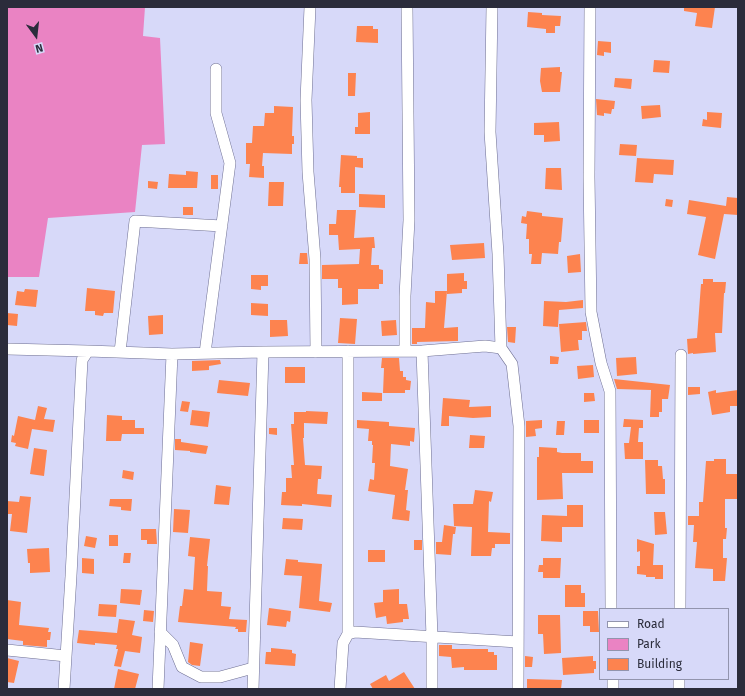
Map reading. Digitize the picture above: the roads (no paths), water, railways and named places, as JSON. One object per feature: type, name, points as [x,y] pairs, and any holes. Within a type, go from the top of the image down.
[{"type":"street","points":[[310,7],[306,100],[308,172],[315,259],[316,352]]},
{"type":"street","points":[[405,351],[405,296],[409,220],[408,7]]},
{"type":"street","points":[[492,7],[490,132],[498,254],[501,348],[512,364],[519,426],[518,689]]},
{"type":"street","points":[[590,7],[589,184],[591,312],[601,363],[610,391],[611,608]]},
{"type":"street","points":[[205,353],[230,163],[216,114],[216,69]]},
{"type":"street","points":[[120,352],[135,221],[222,226]]},
{"type":"street","points":[[7,350],[172,354],[422,351],[485,346],[501,348]]},
{"type":"street","points":[[64,689],[82,360],[88,351]]},
{"type":"street","points":[[422,351],[432,637],[432,689]]},
{"type":"street","points":[[253,689],[263,352]]},
{"type":"street","points":[[340,689],[343,643],[348,634],[348,352]]},
{"type":"street","points":[[158,689],[172,354]]},
{"type":"street","points":[[680,608],[682,355]]},
{"type":"street","points":[[160,632],[173,645],[182,667],[201,677],[220,677],[254,668]]},
{"type":"street","points":[[348,634],[355,632],[518,642]]},
{"type":"street","points":[[7,650],[66,656]]}]
